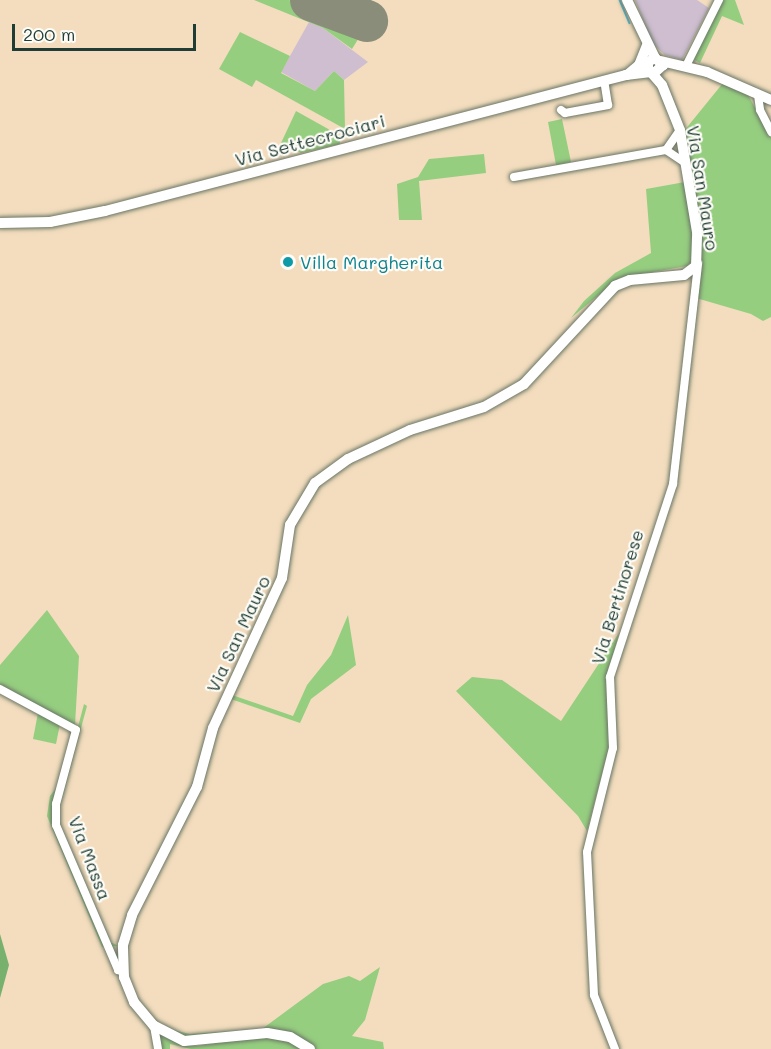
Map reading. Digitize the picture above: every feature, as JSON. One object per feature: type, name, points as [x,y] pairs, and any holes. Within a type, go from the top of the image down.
[{"type":"main road","name":"Via San Mauro","points":[[310,1049],[290,1037],[267,1034],[184,1041],[154,1026],[134,1002],[123,971],[123,945],[132,915],[197,787],[213,728],[282,578],[290,525],[315,483],[348,459],[410,430],[484,407],[509,393],[535,373],[615,286],[630,280],[684,275],[699,260],[686,165],[675,148],[680,130],[627,0]]},
{"type":"main road","points":[[626,75],[639,65],[646,45]]},
{"type":"main road","name":"Via Settecrociari","points":[[0,223],[50,222],[105,211],[655,66],[683,66],[771,100]]},
{"type":"street","points":[[683,66],[719,0]]},
{"type":"street","points":[[561,110],[565,113],[608,105],[604,81]]},
{"type":"street","points":[[758,95],[760,110],[771,132]]},
{"type":"street","points":[[514,177],[675,148]]},
{"type":"street","name":"Via Bertinorese","points":[[615,1049],[594,995],[587,852],[614,748],[610,677],[672,484],[699,260]]},
{"type":"street","name":"Via Massa","points":[[0,689],[76,730],[56,804],[56,825],[118,970],[123,971]]},
{"type":"street","points":[[154,1026],[158,1049]]},
{"type":"shaded area","points":[[635,0],[697,0],[709,8],[682,60],[665,55],[653,44]]},
{"type":"shaded area","points":[[309,22],[323,28],[368,62],[344,80],[334,71],[315,91],[281,72]]},
{"type":"green space","points":[[254,0],[289,0],[365,28],[352,49],[323,28]]},
{"type":"green space","points":[[722,0],[735,0],[744,25],[722,16],[700,63],[691,58]]},
{"type":"green space","points":[[240,32],[290,56],[281,73],[315,91],[334,71],[344,80],[345,129],[256,80],[252,87],[219,69]]},
{"type":"green space","points":[[723,83],[747,93],[771,137],[771,317],[763,321],[751,314],[696,298],[702,255],[684,131]]},
{"type":"green space","points":[[296,111],[339,135],[340,144],[301,153],[281,143]]},
{"type":"green space","points":[[562,119],[571,162],[556,165],[548,122]]},
{"type":"green space","points":[[484,154],[486,173],[419,181],[422,220],[399,220],[397,184],[418,177],[429,159]]},
{"type":"green space","points":[[685,182],[696,257],[687,266],[619,278],[571,318],[584,301],[615,273],[651,253],[646,189]]},
{"type":"green space","points":[[47,610],[79,656],[75,725],[0,687],[0,665]]},
{"type":"green space","points":[[348,615],[356,665],[311,699],[300,723],[228,698],[229,694],[293,716],[307,685],[331,655]]},
{"type":"green space","points":[[619,633],[607,678],[609,747],[587,831],[578,816],[456,691],[472,677],[502,680],[561,721]]},
{"type":"green space","points":[[84,704],[87,706],[58,813],[59,824],[110,942],[119,946],[102,947],[47,816],[50,796],[57,787],[52,815],[77,874],[57,824],[56,810]]},
{"type":"green space","points":[[38,713],[60,724],[56,744],[33,739]]},
{"type":"green space","points":[[0,934],[9,965],[0,998]]},
{"type":"green space","points":[[380,967],[365,1020],[352,1036],[383,1042],[384,1049],[316,1049],[291,1036],[194,1040],[160,1027],[190,1034],[262,1029],[323,984],[349,976],[360,981]]},
{"type":"green space","points":[[157,1031],[179,1043],[197,1046],[257,1037],[283,1039],[304,1049],[191,1049],[170,1044],[170,1049],[159,1049]]},
{"type":"waterway","points":[[620,0],[630,23]]},
{"type":"runway","points":[[311,0],[367,21]]},
{"type":"place","name":"Villa Margherita","points":[[288,262]]}]
